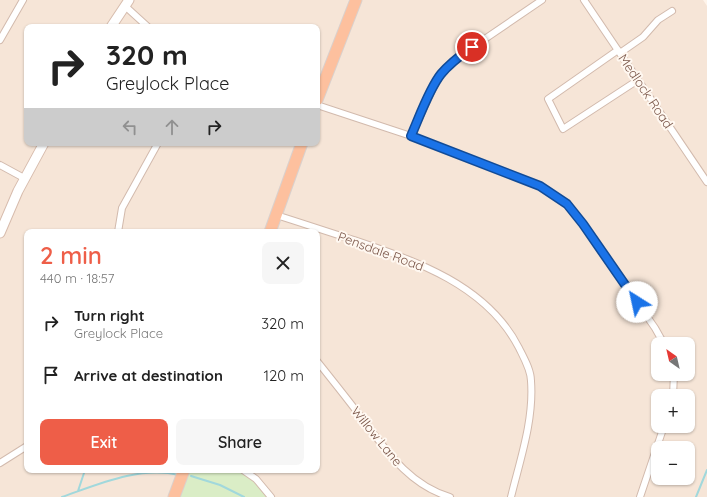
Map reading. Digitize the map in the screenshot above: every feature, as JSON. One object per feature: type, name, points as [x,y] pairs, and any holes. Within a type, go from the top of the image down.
[{"type":"highway","points":[[320,92],[356,0]]},
{"type":"highway","points":[[271,229],[301,146]]},
{"type":"highway","points":[[174,497],[183,473]]},
{"type":"main road","points":[[113,24],[128,3]]},
{"type":"main road","points":[[0,232],[24,178],[42,146]]},
{"type":"street","points":[[0,40],[23,0]]},
{"type":"street","points":[[411,136],[440,75],[451,63],[472,47],[542,0]]},
{"type":"street","name":"Medlock Road","points":[[584,0],[707,182]]},
{"type":"street","points":[[128,3],[146,24]]},
{"type":"street","points":[[638,80],[562,129],[548,99],[619,51],[643,38],[658,20],[672,11]]},
{"type":"street","points":[[320,106],[411,136],[540,186],[567,204],[583,224],[660,337]]},
{"type":"street","points":[[118,229],[122,208],[156,146]]},
{"type":"street","points":[[0,165],[24,178]]},
{"type":"street","name":"Pensdale Road","points":[[276,215],[319,229]]},
{"type":"street","name":"Pensdale Road","points":[[320,229],[399,255],[438,273],[478,298],[498,317],[514,337],[525,360],[531,380],[531,401],[526,439],[511,497]]},
{"type":"street","name":"Willow Lane","points":[[320,365],[394,460],[418,481],[441,494],[450,497]]},
{"type":"street","points":[[640,497],[662,433]]},
{"type":"street","points":[[0,463],[24,448]]},
{"type":"street","points":[[247,473],[256,479],[271,497]]},
{"type":"shaded area","points":[[0,0],[703,0],[707,6],[707,497],[0,497]]},
{"type":"green space","points":[[189,473],[243,473],[256,483],[268,497],[179,497]]},
{"type":"waterway","points":[[696,497],[707,470]]},
{"type":"waterway","points":[[78,491],[84,473]]},
{"type":"waterway","points":[[62,497],[105,482],[134,475],[149,473],[179,475]]},
{"type":"waterway","points":[[191,476],[220,485],[244,497]]},
{"type":"route","points":[[472,47],[451,63],[440,75],[411,136],[540,186],[567,204],[583,224],[637,302]]}]
